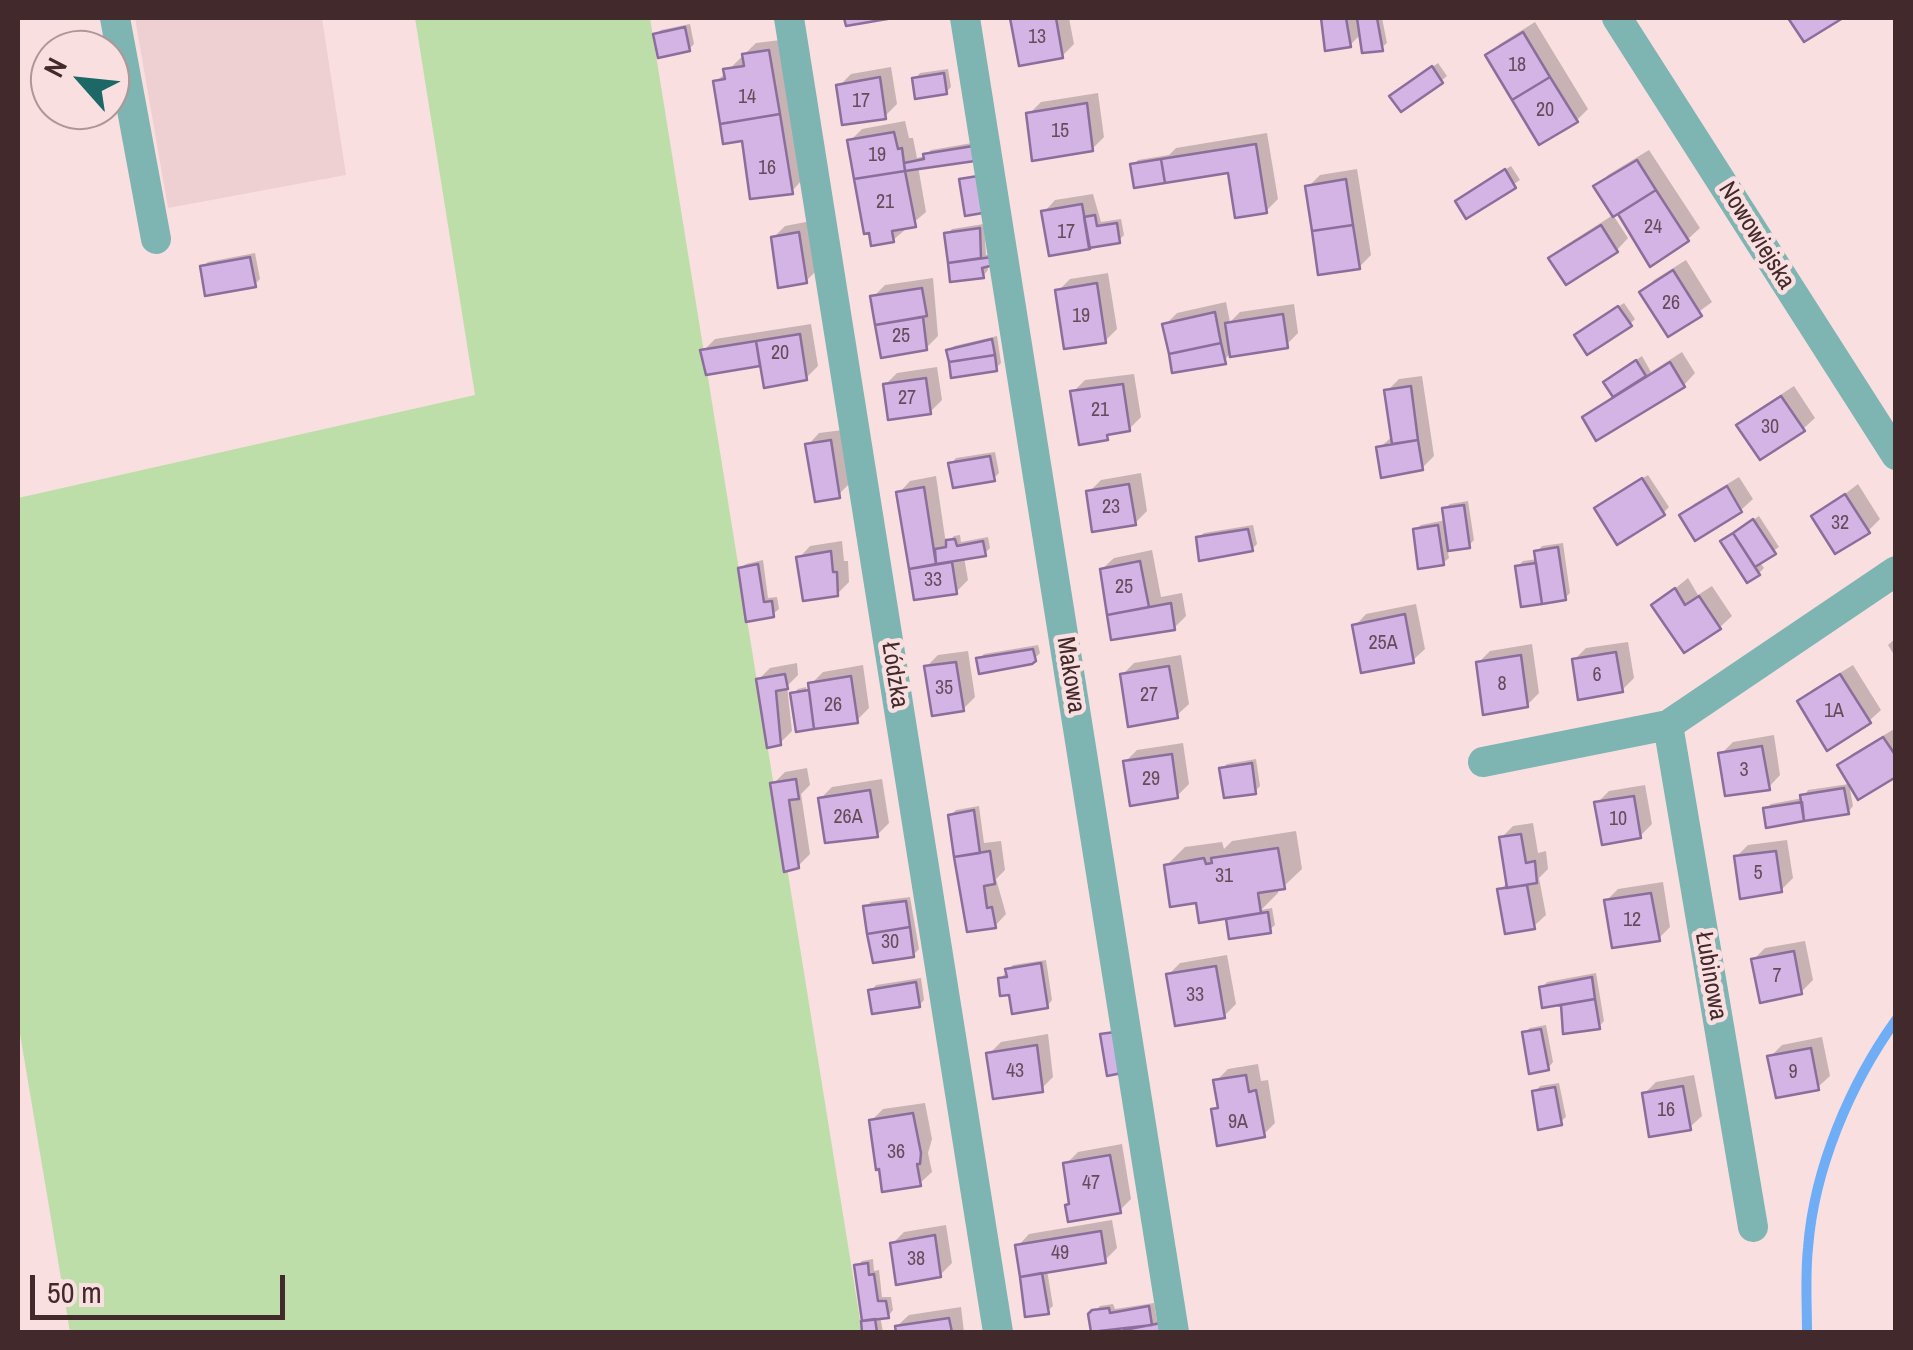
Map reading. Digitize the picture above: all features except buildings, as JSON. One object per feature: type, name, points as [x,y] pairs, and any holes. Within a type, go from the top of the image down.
[{"type":"street","points":[[115,18],[156,239]]},
{"type":"street","name":"Łódzka","points":[[789,18],[998,1332]]},
{"type":"street","name":"Makowa","points":[[965,18],[1174,1332]]},
{"type":"street","name":"Nowowiejska","points":[[1617,18],[1896,455]]},
{"type":"street","points":[[1483,762],[1668,725],[1896,571]]},
{"type":"street","name":"Łubinowa","points":[[1668,725],[1752,1226]]},
{"type":"shaded area","points":[[135,18],[322,18],[346,175],[168,208]]},
{"type":"green space","points":[[415,18],[650,18],[862,1332],[70,1332],[18,1022],[18,498],[475,395]]},
{"type":"waterway","points":[[1807,1332],[1808,1248],[1826,1158],[1850,1099],[1896,1020]]}]
